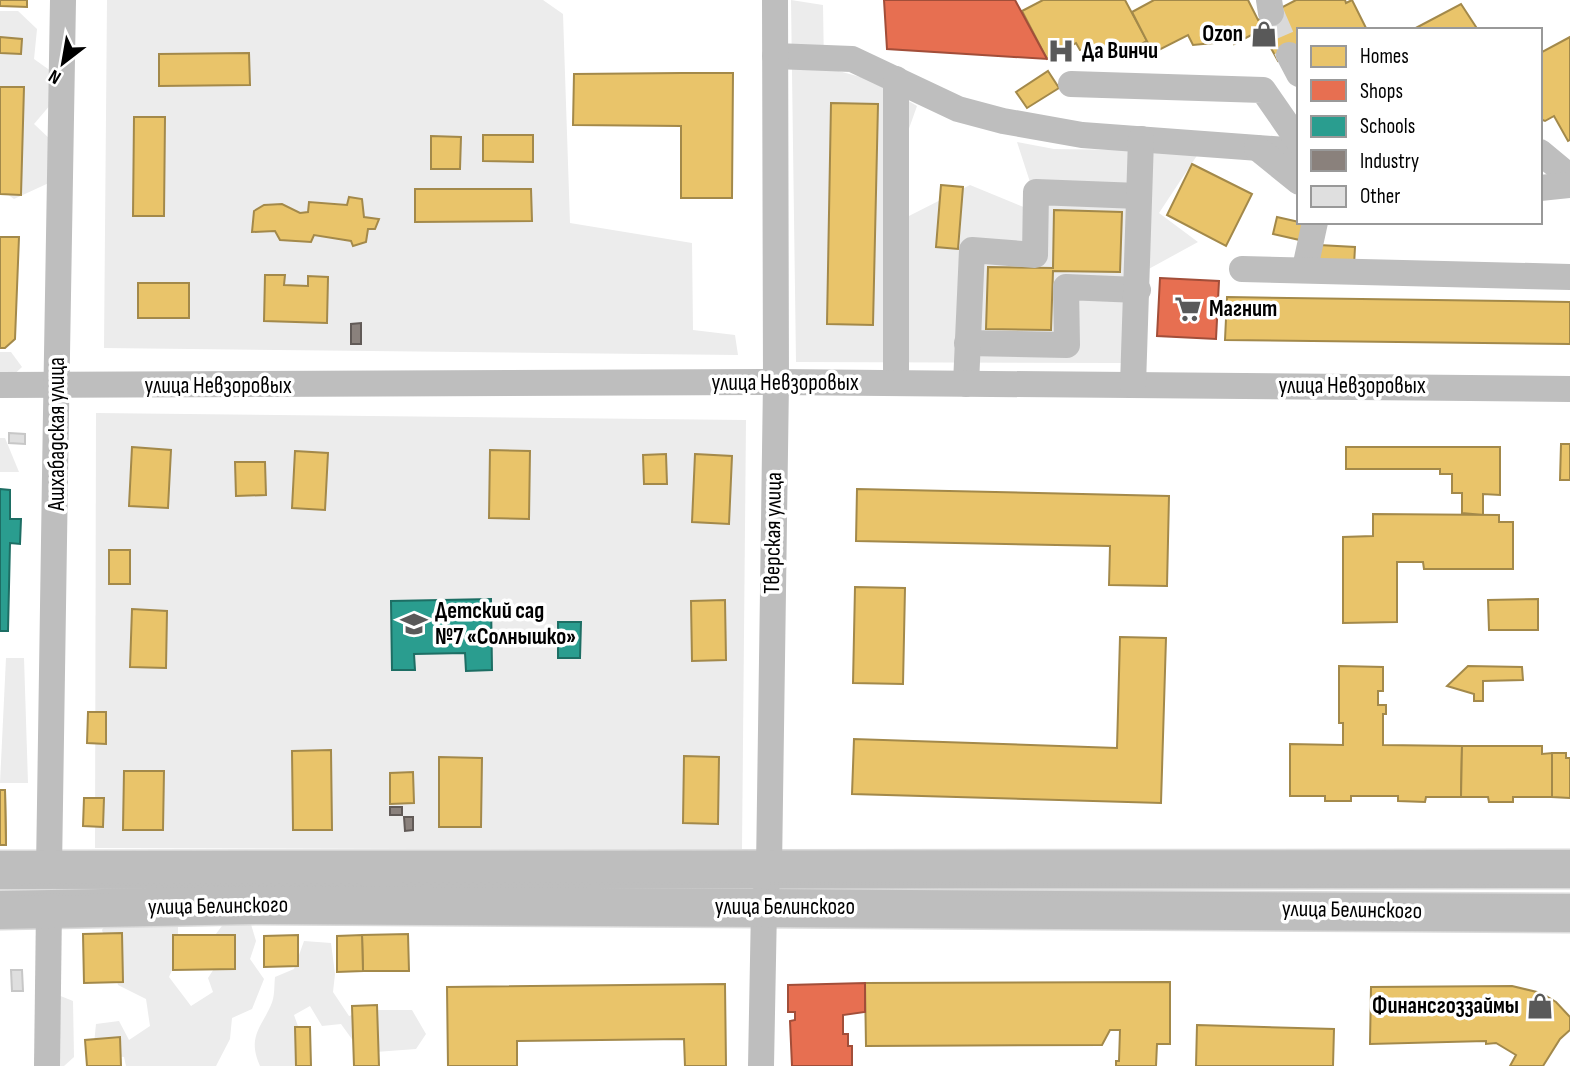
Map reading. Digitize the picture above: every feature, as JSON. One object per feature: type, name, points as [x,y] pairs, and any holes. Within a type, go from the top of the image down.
[{"type":"main road","name":"улица Белинского","points":[[0,870],[1570,869]]},
{"type":"main road","name":"улица Белинского","points":[[0,910],[256,905],[1570,912]]},
{"type":"street","name":"Ашхабадская улица","points":[[49,869],[58,387],[57,209],[63,0]]},
{"type":"street","name":"Тверская улица","points":[[761,1066],[764,907],[769,868],[776,382],[775,0]]},
{"type":"street","points":[[775,56],[852,59],[958,108],[1003,121],[1082,135],[1297,152]]},
{"type":"street","points":[[896,79],[896,383]]},
{"type":"street","points":[[1071,84],[1263,90],[1297,139]]},
{"type":"street","points":[[1133,385],[1141,139]]},
{"type":"street","points":[[1257,148],[1297,180]]},
{"type":"street","points":[[1542,154],[1570,177]]},
{"type":"street","points":[[1542,188],[1570,185]]},
{"type":"street","points":[[965,384],[972,250],[1035,255],[1036,192],[1139,196]]},
{"type":"street","points":[[1305,268],[1315,224]]},
{"type":"street","points":[[1242,269],[1305,268],[1570,276]]},
{"type":"street","points":[[967,343],[1067,345],[1066,287],[1138,290]]},
{"type":"street","name":"улица Невзоровых","points":[[0,385],[58,387],[776,382],[1570,389]]},
{"type":"street","points":[[47,1066],[49,909]]},
{"type":"shaded area","points":[[107,0],[543,0],[563,14],[570,223],[692,243],[693,330],[735,335],[738,355],[104,348]]},
{"type":"shaded area","points":[[791,0],[823,5],[824,67],[875,81],[917,106],[906,137],[905,218],[970,185],[1026,208],[1030,182],[1017,142],[1054,149],[1200,151],[1159,213],[1198,242],[1145,271],[1121,363],[796,362]]},
{"type":"shaded area","points":[[0,11],[18,11],[37,29],[34,59],[55,74],[51,104],[34,124],[52,141],[51,182],[14,199],[0,189]]},
{"type":"shaded area","points":[[0,352],[11,352],[22,367],[9,379],[0,379]]},
{"type":"shaded area","points":[[96,413],[746,420],[742,850],[95,848]]},
{"type":"shaded area","points":[[0,438],[5,438],[19,472],[0,472]]},
{"type":"shaded area","points":[[6,658],[24,658],[28,783],[0,783]]},
{"type":"shaded area","points":[[111,917],[178,924],[178,956],[169,977],[191,1006],[213,992],[208,978],[219,961],[209,943],[228,918],[250,921],[256,941],[250,959],[264,979],[252,1009],[232,1018],[230,1039],[216,1066],[126,1066],[124,1057],[109,1055],[94,1044],[96,1024],[119,1021],[129,1040],[150,1026],[146,999],[118,985],[102,930]]},
{"type":"shaded area","points":[[304,941],[331,943],[335,974],[333,992],[349,1016],[367,1010],[412,1010],[426,1034],[416,1049],[362,1053],[341,1024],[322,1026],[310,1006],[294,1015],[304,1043],[296,1066],[260,1066],[255,1040],[272,1002],[275,977],[294,969]]},
{"type":"shaded area","points":[[58,995],[73,1001],[74,1057],[64,1066],[57,1066]]},
{"type":"building: Homes","points":[[0,0],[27,0],[27,7],[0,6]]},
{"type":"building: Homes","points":[[1043,0],[1125,0],[1147,41],[1119,56],[1113,45],[1102,51],[1080,50],[1076,43],[1047,59],[1022,11]]},
{"type":"building: Homes","points":[[1154,0],[1248,0],[1258,20],[1296,0],[1345,0],[1346,3],[1352,0],[1366,28],[1297,28],[1297,51],[1278,61],[1261,30],[1234,44],[1230,35],[1214,43],[1193,45],[1188,35],[1153,53],[1132,12]]},
{"type":"building: Homes","points":[[1461,4],[1477,28],[1416,28]]},
{"type":"building: Homes","points":[[0,37],[22,39],[21,54],[0,53]]},
{"type":"building: Homes","points":[[1570,37],[1568,141],[1554,116],[1542,120],[1542,52]]},
{"type":"building: Homes","points":[[249,53],[250,85],[159,86],[159,54]]},
{"type":"building: Homes","points":[[1048,71],[1059,88],[1027,108],[1016,92]]},
{"type":"building: Homes","points":[[733,73],[732,198],[681,198],[681,126],[573,125],[574,74]]},
{"type":"building: Homes","points":[[0,87],[24,87],[21,195],[0,194]]},
{"type":"building: Homes","points":[[831,103],[878,104],[873,325],[827,324]]},
{"type":"building: Homes","points":[[134,117],[165,117],[164,216],[133,216]]},
{"type":"building: Homes","points":[[483,135],[533,135],[533,162],[483,161]]},
{"type":"building: Homes","points":[[431,136],[461,137],[460,169],[431,169]]},
{"type":"building: Homes","points":[[1192,164],[1252,194],[1226,246],[1167,215]]},
{"type":"building: Homes","points":[[941,185],[963,187],[958,249],[936,247]]},
{"type":"building: Homes","points":[[415,189],[531,189],[532,221],[415,222]]},
{"type":"building: Homes","points":[[349,197],[362,199],[364,217],[379,219],[375,229],[368,229],[366,242],[353,246],[351,241],[314,235],[311,242],[280,240],[275,231],[252,232],[254,211],[264,205],[282,204],[300,213],[308,212],[309,202],[347,205]]},
{"type":"building: Homes","points":[[1054,210],[1122,212],[1120,272],[1053,271],[1051,330],[986,329],[988,267],[1053,268]]},
{"type":"building: Homes","points":[[1277,217],[1297,222],[1297,224],[1308,224],[1304,241],[1273,234]]},
{"type":"building: Homes","points":[[0,237],[19,237],[15,339],[5,348],[0,348]]},
{"type":"building: Homes","points":[[1319,245],[1355,247],[1354,266],[1318,264]]},
{"type":"building: Homes","points":[[265,275],[285,275],[284,285],[308,286],[308,276],[328,277],[327,323],[264,321]]},
{"type":"building: Homes","points":[[138,283],[189,283],[189,318],[138,318]]},
{"type":"building: Homes","points":[[1227,297],[1570,302],[1570,344],[1225,340]]},
{"type":"building: Homes","points":[[1561,444],[1570,444],[1570,480],[1560,480]]},
{"type":"building: Homes","points":[[132,447],[171,450],[168,508],[129,506]]},
{"type":"building: Homes","points":[[1346,447],[1500,447],[1500,495],[1483,494],[1483,515],[1462,513],[1462,493],[1452,493],[1452,474],[1440,474],[1440,469],[1346,469]]},
{"type":"building: Homes","points":[[490,450],[530,451],[529,519],[489,518]]},
{"type":"building: Homes","points":[[295,451],[328,453],[325,510],[292,508]]},
{"type":"building: Homes","points":[[666,454],[667,484],[644,484],[643,455]]},
{"type":"building: Homes","points":[[695,454],[732,456],[729,524],[692,522]]},
{"type":"building: Homes","points":[[235,462],[265,462],[266,495],[236,496]]},
{"type":"building: Homes","points":[[857,489],[1169,496],[1167,586],[1109,585],[1110,546],[856,541]]},
{"type":"building: Homes","points":[[1373,514],[1499,515],[1499,522],[1513,522],[1513,569],[1424,569],[1423,562],[1397,562],[1397,622],[1343,623],[1343,537],[1373,536]]},
{"type":"building: Homes","points":[[109,550],[130,550],[130,584],[109,584]]},
{"type":"building: Homes","points":[[855,587],[905,588],[903,684],[853,683]]},
{"type":"building: Homes","points":[[1538,599],[1538,630],[1489,630],[1488,600]]},
{"type":"building: Homes","points":[[725,600],[726,660],[692,661],[691,601]]},
{"type":"building: Homes","points":[[132,609],[167,611],[166,668],[130,667]]},
{"type":"building: Homes","points":[[1120,637],[1166,638],[1161,803],[852,794],[854,739],[1117,748]]},
{"type":"building: Homes","points":[[1339,666],[1383,667],[1383,691],[1378,691],[1378,705],[1386,705],[1386,714],[1383,714],[1383,745],[1462,746],[1461,797],[1426,797],[1425,802],[1398,801],[1398,796],[1351,796],[1351,801],[1325,801],[1325,796],[1290,796],[1290,744],[1343,745],[1343,723],[1339,723]]},
{"type":"building: Homes","points":[[1468,666],[1522,667],[1523,680],[1483,681],[1483,701],[1474,701],[1474,694],[1447,686]]},
{"type":"building: Homes","points":[[88,712],[106,712],[106,744],[87,743]]},
{"type":"building: Homes","points":[[1462,746],[1542,746],[1542,754],[1552,753],[1552,797],[1513,797],[1513,802],[1489,802],[1488,797],[1461,797]]},
{"type":"building: Homes","points":[[331,750],[332,830],[293,830],[292,751]]},
{"type":"building: Homes","points":[[1552,753],[1566,753],[1566,758],[1570,758],[1570,798],[1552,797]]},
{"type":"building: Homes","points":[[684,756],[719,757],[718,824],[683,823]]},
{"type":"building: Homes","points":[[439,757],[482,758],[481,827],[439,827]]},
{"type":"building: Homes","points":[[124,771],[164,771],[163,830],[123,830]]},
{"type":"building: Homes","points":[[413,772],[414,803],[390,804],[390,773]]},
{"type":"building: Homes","points":[[0,790],[5,790],[6,845],[0,845]]},
{"type":"building: Homes","points":[[0,790],[5,790],[6,845],[0,845]]},
{"type":"building: Homes","points":[[84,798],[104,798],[103,827],[83,826]]},
{"type":"building: Homes","points":[[122,933],[123,982],[84,983],[83,934]]},
{"type":"building: Homes","points":[[408,934],[409,971],[363,971],[362,935]]},
{"type":"building: Homes","points":[[173,935],[235,935],[235,969],[173,970]]},
{"type":"building: Homes","points":[[298,935],[298,966],[264,967],[264,936]]},
{"type":"building: Homes","points":[[362,935],[363,971],[337,972],[337,936]]},
{"type":"building: Homes","points":[[1170,982],[1170,1044],[1157,1044],[1156,1066],[1116,1066],[1116,1061],[1119,1061],[1120,1030],[1110,1030],[1102,1045],[866,1046],[865,983]]},
{"type":"building: Homes","points":[[725,984],[726,1066],[685,1066],[684,1039],[517,1041],[517,1066],[448,1066],[447,987]]},
{"type":"building: Homes","points":[[1512,986],[1541,993],[1556,1002],[1570,1017],[1570,1030],[1560,1039],[1543,1066],[1510,1066],[1516,1055],[1496,1043],[1486,1044],[1486,1041],[1370,1044],[1371,987]]},
{"type":"building: Homes","points":[[377,1005],[379,1066],[354,1066],[352,1006]]},
{"type":"building: Homes","points":[[1197,1025],[1334,1029],[1333,1066],[1196,1066]]},
{"type":"building: Homes","points":[[295,1027],[310,1027],[311,1066],[296,1066]]},
{"type":"building: Homes","points":[[120,1037],[121,1066],[87,1066],[85,1040]]},
{"type":"building: Shops","points":[[884,0],[1015,0],[1047,59],[887,49]]},
{"type":"building: Shops","name":"Магнит","points":[[1160,278],[1219,281],[1216,339],[1157,336]]},
{"type":"building: Shops","points":[[865,983],[865,1012],[843,1015],[843,1034],[848,1034],[848,1046],[852,1046],[852,1066],[792,1066],[790,1021],[795,1020],[795,1012],[788,1012],[788,985]]},
{"type":"building: Schools","points":[[0,489],[10,490],[10,519],[21,519],[20,544],[10,543],[8,631],[0,631]]},
{"type":"building: Schools","points":[[491,599],[492,670],[466,671],[465,653],[414,654],[415,670],[392,670],[391,601]]},
{"type":"building: Schools","points":[[558,622],[581,622],[580,658],[558,658]]},
{"type":"building: Industry","points":[[361,323],[361,344],[351,344],[351,324]]},
{"type":"building: Industry","points":[[390,807],[402,807],[402,815],[390,815]]},
{"type":"building: Industry","points":[[404,817],[413,817],[413,830],[405,831]]},
{"type":"building: Other","points":[[9,433],[25,434],[25,444],[9,443]]},
{"type":"building: Other","points":[[11,970],[22,970],[23,991],[12,991]]},
{"type":"tunnel","points":[[1271,13],[1289,55]]},
{"type":"tram line","points":[[0,885],[767,883],[1570,886]]},
{"type":"tram line","points":[[14,895],[108,894]]},
{"type":"tram line","points":[[952,894],[1570,897]]},
{"type":"place","name":"Ozon","points":[[1264,34]]},
{"type":"place","name":"Да Винчи","points":[[1061,51]]},
{"type":"place","name":"Магнит","points":[[1188,309]]},
{"type":"place","name":"Детский сад №7 «Солнышко»","points":[[414,624]]},
{"type":"place","name":"Финансгоззаймы","points":[[1540,1006]]}]
